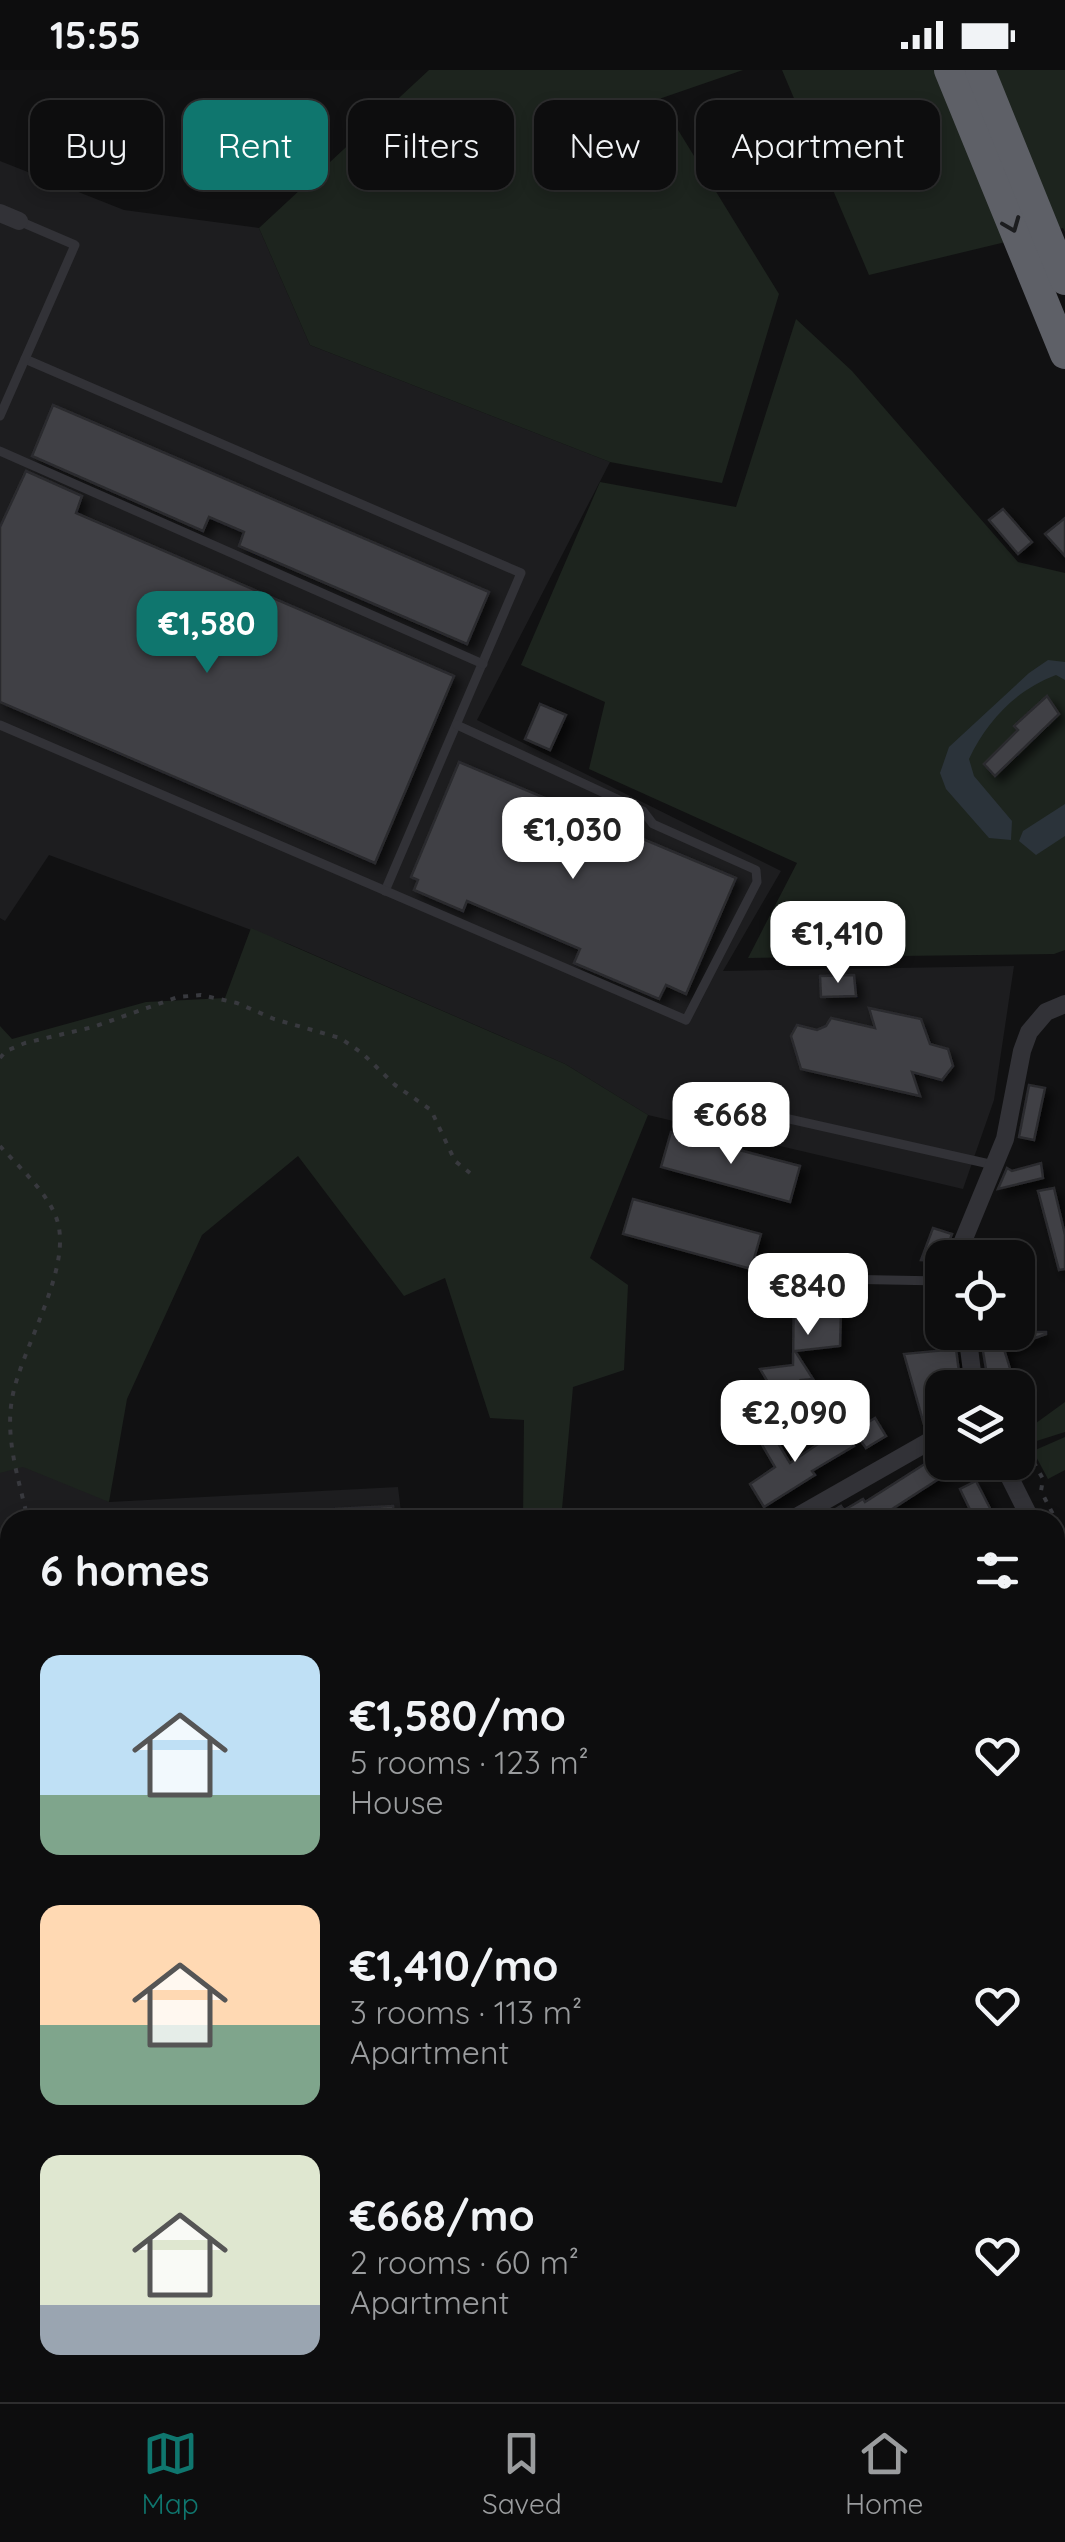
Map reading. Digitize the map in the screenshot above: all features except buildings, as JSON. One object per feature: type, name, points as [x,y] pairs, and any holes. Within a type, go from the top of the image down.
[{"type":"highway","points":[[949,70],[1065,354]]},
{"type":"highway","points":[[980,70],[1065,280]]},
{"type":"street","points":[[0,213],[19,221]]},
{"type":"street","points":[[963,1240],[1006,1139],[1022,1050],[1029,1032],[1046,1012],[1065,1004]]},
{"type":"street","points":[[808,1510],[925,1444]]},
{"type":"street","points":[[1011,1480],[1026,1510]]},
{"type":"lane","points":[[0,416],[76,245],[19,221]]},
{"type":"lane","points":[[25,359],[521,573],[385,891]]},
{"type":"lane","points":[[0,450],[483,664]]},
{"type":"lane","points":[[0,725],[686,1020],[756,882],[756,870],[653,824],[644,811],[457,725]]},
{"type":"lane","points":[[691,1098],[994,1166]]},
{"type":"lane","points":[[781,1278],[925,1280]]},
{"type":"path","points":[[0,1058],[25,1043],[93,1027],[178,997],[202,995],[237,1003],[274,1019],[340,1038],[362,1053],[395,1085],[431,1110],[456,1161],[470,1173]]},
{"type":"path","points":[[0,1146],[56,1214],[62,1237],[60,1264],[18,1368],[11,1405],[11,1444],[26,1510]]},
{"type":"path","points":[[1035,1464],[1043,1479],[1041,1491],[1051,1510]]},
{"type":"shaded area","points":[[429,70],[743,70],[660,100],[534,100],[534,190],[676,190],[676,127],[696,159],[696,190],[715,190],[779,294],[722,483],[610,462],[310,345],[259,228],[300,190],[328,190],[328,164],[348,145],[348,190],[514,190],[514,100],[397,100]]},
{"type":"shaded area","points":[[782,70],[1065,70],[1065,232],[1063,228],[869,275],[833,190],[940,190],[940,100],[795,100]]},
{"type":"shaded area","points":[[0,161],[30,173],[30,190],[73,190],[124,210],[259,228],[310,345],[610,462],[477,720],[781,871],[723,971],[1014,966],[994,1100],[963,1189],[648,1115],[565,1064],[289,944],[49,855],[5,921],[0,918]]},
{"type":"shaded area","points":[[796,319],[852,371],[1018,562],[1065,573],[1065,950],[1054,954],[748,958],[797,863],[589,769],[605,702],[521,665],[600,482],[736,507]]},
{"type":"shaded area","points":[[1048,660],[1065,662],[1065,680],[1056,675],[1016,698],[994,720],[969,759],[974,776],[1012,821],[1011,840],[989,838],[946,789],[940,773],[949,747]]},
{"type":"shaded area","points":[[1065,804],[1065,836],[1036,855],[1019,841],[1023,831]]},
{"type":"shaded area","points":[[251,928],[565,1064],[648,1115],[590,1258],[628,1285],[624,1370],[573,1387],[562,1510],[523,1510],[524,1420],[490,1418],[445,1278],[404,1296],[298,1156],[202,1235],[127,1399],[109,1502],[23,1467],[0,1473],[0,1026],[12,1039],[146,1002],[225,998]]},
{"type":"shaded area","points":[[0,1401],[109,1502],[398,1487],[401,1510],[0,1510]]},
{"type":"shaded area","points":[[1065,1402],[1065,1432],[1035,1441],[1035,1424]]},
{"type":"shaded area","points":[[1065,1437],[1065,1470],[1048,1479],[1035,1450]]}]
